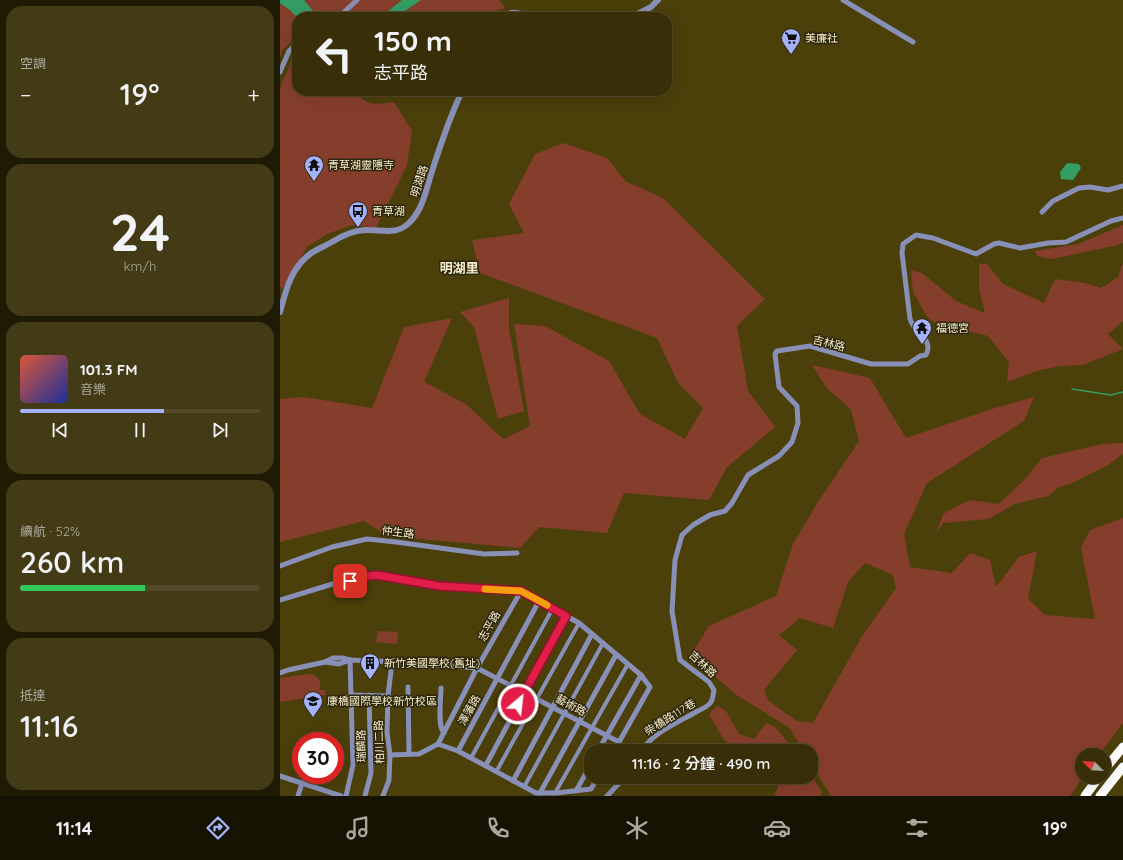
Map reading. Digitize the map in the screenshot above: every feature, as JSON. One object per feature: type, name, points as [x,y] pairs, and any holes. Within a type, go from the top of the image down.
[{"type":"highway","points":[[1111,761],[1123,746]]},
{"type":"highway","points":[[1100,796],[1123,767]]},
{"type":"highway","points":[[1085,796],[1094,784]]},
{"type":"street","points":[[344,12],[357,0]]},
{"type":"street","points":[[642,12],[651,7],[658,0]]},
{"type":"street","points":[[843,0],[913,42]]},
{"type":"street","points":[[280,72],[289,51],[292,48]]},
{"type":"street","name":"明湖路","points":[[280,312],[282,295],[288,283],[300,263],[311,253],[356,230],[386,232],[398,230],[409,224],[419,211],[440,146],[460,96]]},
{"type":"street","points":[[1042,212],[1053,201],[1079,188],[1090,187],[1108,190],[1123,186]]},
{"type":"street","name":"吉林路","points":[[712,701],[714,690],[709,682],[680,660],[672,611],[675,560],[682,535],[693,525],[710,515],[725,511],[732,503],[748,475],[779,456],[792,442],[798,423],[797,406],[779,387],[775,354],[777,351],[810,346],[871,364],[908,364],[920,356],[926,355],[929,349],[928,343],[912,325],[910,319],[902,253],[903,244],[916,235],[933,238],[976,254],[994,244],[999,243],[1020,248],[1048,243],[1066,242],[1123,218]]},
{"type":"street","name":"仲生路","points":[[280,566],[332,547],[367,539],[484,554],[516,553]]},
{"type":"street","points":[[280,600],[340,582],[377,575],[439,586],[521,591],[579,623],[641,675],[650,687],[619,742]]},
{"type":"street","name":"志平路","points":[[477,668],[521,591]]},
{"type":"street","points":[[498,678],[539,601]]},
{"type":"street","points":[[471,758],[553,608]]},
{"type":"street","points":[[486,766],[566,616]]},
{"type":"street","points":[[496,772],[579,623]]},
{"type":"street","points":[[513,781],[592,634]]},
{"type":"street","points":[[524,787],[603,643]]},
{"type":"street","points":[[540,793],[616,654]]},
{"type":"street","points":[[346,796],[353,765],[350,660]]},
{"type":"street","name":"藝術路","points":[[280,674],[288,670],[325,662],[338,664],[350,660],[477,668],[619,742]]},
{"type":"street","name":"柏川二路","points":[[383,796],[389,780],[390,756],[387,732],[388,696],[392,662]]},
{"type":"street","points":[[555,793],[628,664]]},
{"type":"street","name":"澤藩路","points":[[438,744],[477,668]]},
{"type":"street","name":"藝術路","points":[[280,669],[288,670]]},
{"type":"street","points":[[602,744],[641,675]]},
{"type":"street","name":"澤藩路","points":[[458,751],[498,678]]},
{"type":"street","points":[[408,687],[409,754]]},
{"type":"street","name":"澤藩路","points":[[441,688],[440,718],[444,733]]},
{"type":"street","points":[[351,695],[388,696]]},
{"type":"street","name":"瑞麟路","points":[[365,796],[371,773],[369,695]]},
{"type":"street","name":"柴橋路117巷","points":[[646,744],[656,735],[710,704],[712,701]]},
{"type":"street","points":[[390,756],[419,754],[438,744],[458,751],[524,787],[540,793],[591,789],[594,784]]},
{"type":"street","points":[[280,776],[292,780]]},
{"type":"street","points":[[576,791],[584,777]]},
{"type":"street","points":[[298,796],[302,784]]},
{"type":"street","points":[[304,784],[332,795],[341,796]]},
{"type":"street","points":[[607,796],[618,784]]},
{"type":"shaded area","points":[[280,0],[499,0],[505,8],[494,12],[292,12],[292,40],[282,51],[280,57]]},
{"type":"shaded area","points":[[280,0],[304,0],[314,12],[292,12],[280,3]]},
{"type":"shaded area","points":[[402,0],[421,0],[403,12],[388,12]]},
{"type":"shaded area","points":[[292,60],[292,96],[359,96],[368,102],[376,104],[394,102],[412,131],[407,165],[376,228],[353,225],[327,234],[307,247],[283,288],[280,287],[280,88]]},
{"type":"shaded area","points":[[563,143],[607,158],[625,181],[663,198],[765,299],[737,326],[748,391],[775,427],[727,467],[709,500],[624,493],[607,533],[539,527],[520,548],[387,536],[364,521],[280,542],[280,399],[304,397],[372,408],[404,327],[452,318],[424,382],[466,404],[503,439],[530,426],[514,324],[545,326],[609,361],[640,414],[685,439],[703,408],[678,383],[657,338],[480,273],[472,240],[524,233],[509,204],[535,154]]},
{"type":"shaded area","points":[[1067,163],[1079,164],[1081,168],[1073,180],[1061,179],[1060,172]]},
{"type":"shaded area","points":[[1123,225],[1123,243],[1118,245],[1052,259],[1037,256],[1035,251],[1078,244]]},
{"type":"shaded area","points":[[1123,263],[1123,321],[1108,334],[1123,349],[1083,365],[1060,366],[1040,370],[1007,382],[1009,362],[988,336],[972,332],[953,333],[928,318],[913,292],[911,270],[922,273],[956,301],[985,313],[979,289],[979,264],[987,264],[1003,284],[1044,303],[1055,279],[1085,283],[1101,288],[1118,277]]},
{"type":"shaded area","points":[[509,298],[509,329],[524,411],[498,419],[474,327],[460,312]]},
{"type":"shaded area","points":[[812,365],[870,378],[906,438],[995,408],[1034,397],[1024,421],[927,483],[904,534],[910,567],[952,573],[970,553],[990,560],[996,587],[1019,557],[1037,551],[1028,599],[1045,615],[1095,619],[1081,548],[1090,530],[1123,518],[1123,723],[1104,748],[1075,748],[1075,784],[1078,784],[1070,796],[831,796],[818,775],[818,744],[799,744],[790,728],[735,694],[691,655],[709,626],[776,596],[793,544],[818,502],[859,441],[851,410],[826,387]],"holes":[[[865,563],[893,575],[896,588],[862,636],[813,723],[797,721],[768,700],[764,690],[797,650],[779,635],[800,618],[833,628],[848,582]]]},
{"type":"shaded area","points":[[1123,443],[1123,454],[1108,465],[1072,483],[1058,488],[1048,496],[1015,504],[988,519],[943,523],[936,534],[943,514],[970,500],[999,504],[1026,478],[1042,458],[1102,444]]},
{"type":"shaded area","points":[[378,631],[398,632],[397,644],[376,642]]},
{"type":"shaded area","points":[[309,674],[319,679],[320,690],[325,690],[326,695],[280,702],[280,678]]},
{"type":"shaded area","points":[[717,706],[726,711],[739,734],[754,739],[766,723],[775,727],[789,744],[729,744],[724,740],[709,714]]},
{"type":"shaded area","points":[[779,784],[817,784],[822,792],[821,796],[774,796]]},
{"type":"waterway","points":[[1072,389],[1111,395],[1123,392]]},
{"type":"slow traffic","points":[[485,589],[521,591],[547,605]]},
{"type":"place","name":"美廉社","points":[[791,55]]},
{"type":"place","name":"青草湖靈隱寺","points":[[314,182]]},
{"type":"place","name":"青草湖","points":[[358,228]]},
{"type":"place","name":"福德宮","points":[[922,345]]},
{"type":"place","name":"新竹美國學校(舊址)","points":[[370,680]]},
{"type":"place","name":"康橋國際學校新竹校區","points":[[313,718]]},
{"type":"district","name":"明湖里","points":[[459,268]]},
{"type":"route","points":[[350,581],[361,577],[377,575],[439,586],[521,591],[566,616],[518,704]]}]
